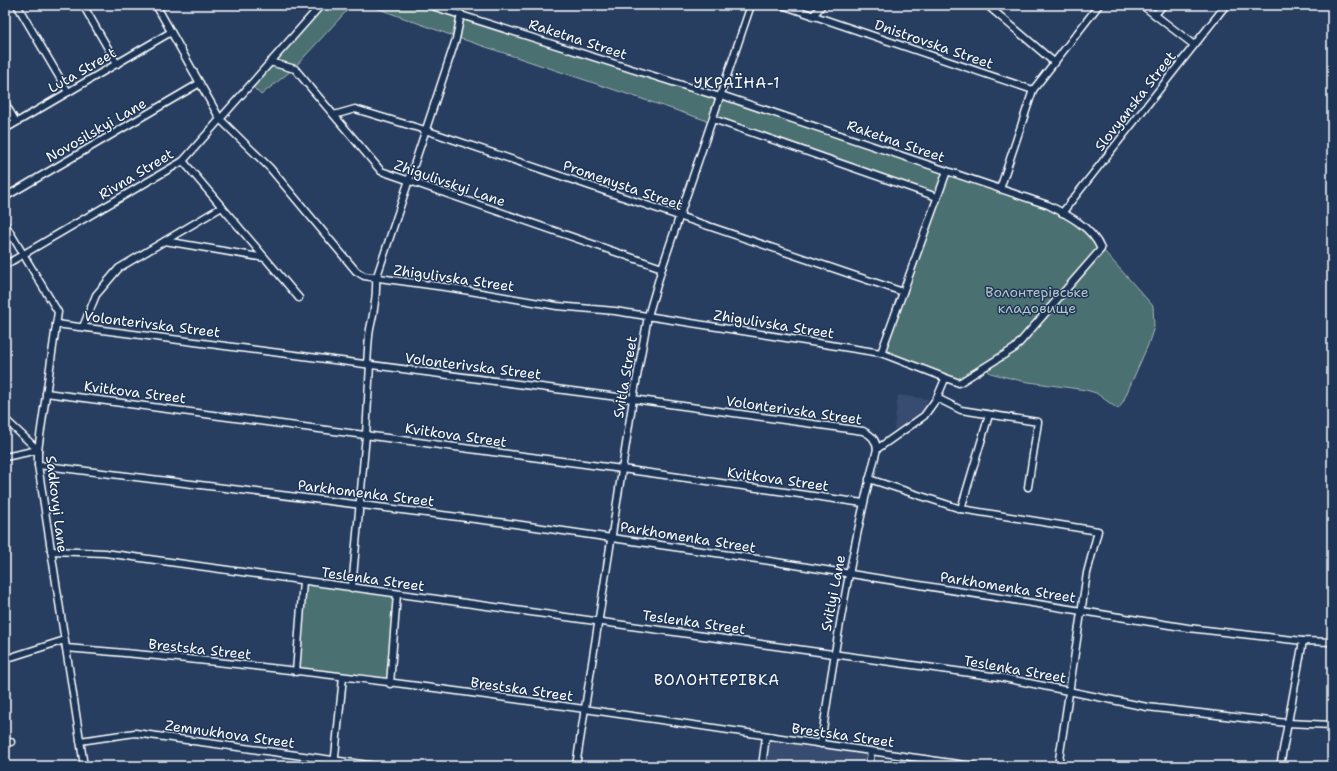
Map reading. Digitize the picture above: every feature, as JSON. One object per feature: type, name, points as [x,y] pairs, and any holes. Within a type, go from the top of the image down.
[{"type":"street","points":[[17,5],[68,92]]},
{"type":"street","points":[[83,5],[117,64]]},
{"type":"street","name":"Zhigulivska Street","points":[[156,5],[220,119],[270,168],[356,271],[364,276],[376,279],[452,288],[557,306],[615,311],[881,353],[945,379]]},
{"type":"street","name":"Rivna Street","points":[[5,265],[183,161],[321,5]]},
{"type":"street","name":"Raketna Street","points":[[429,5],[721,96],[1034,200],[1062,212],[1080,224],[1096,238],[1101,249],[1014,348],[963,381],[954,382],[945,379]]},
{"type":"street","name":"Svitla Street","points":[[576,766],[633,399],[648,316],[662,268],[751,5]]},
{"type":"street","name":"Dnistrovska Street","points":[[782,5],[1033,90]]},
{"type":"street","points":[[813,16],[822,5]]},
{"type":"street","points":[[987,5],[1055,63]]},
{"type":"street","points":[[1000,189],[1033,90],[1099,5]]},
{"type":"street","points":[[1142,5],[1194,45]]},
{"type":"street","points":[[1155,15],[1163,5]]},
{"type":"street","name":"Slovyanska Street","points":[[1062,212],[1226,5]]},
{"type":"street","points":[[352,588],[366,435],[370,330],[375,314],[377,296],[376,279],[456,39],[461,14]]},
{"type":"street","name":"Luta Street","points":[[5,129],[171,32]]},
{"type":"street","name":"Zhigulivskyi Lane","points":[[270,62],[295,69],[381,171],[408,182],[662,268]]},
{"type":"street","name":"Novosilskyi Lane","points":[[5,197],[200,83]]},
{"type":"street","points":[[5,103],[16,122]]},
{"type":"street","name":"Promenysta Street","points":[[334,115],[355,109],[426,130],[903,292]]},
{"type":"street","points":[[713,119],[937,197]]},
{"type":"street","points":[[183,161],[299,298]]},
{"type":"street","points":[[881,353],[947,171]]},
{"type":"street","points":[[83,327],[91,305],[107,280],[119,268],[222,207]]},
{"type":"street","name":"Sadkovyi Lane","points":[[5,224],[58,312],[38,450],[38,465],[84,766]]},
{"type":"street","points":[[165,241],[265,258]]},
{"type":"street","name":"Volonterivska Street","points":[[56,324],[633,399],[863,431],[873,438],[877,449]]},
{"type":"street","points":[[877,449],[893,436],[919,422],[937,398],[945,379]]},
{"type":"street","name":"Kvitkova Street","points":[[46,393],[622,469],[863,503]]},
{"type":"street","points":[[937,398],[961,410],[1038,422],[1028,487]]},
{"type":"street","points":[[961,509],[989,415]]},
{"type":"street","points":[[5,419],[38,450]]},
{"type":"street","name":"Svitlyi Lane","points":[[821,744],[833,653],[863,503],[877,449]]},
{"type":"street","points":[[5,457],[38,450]]},
{"type":"street","name":"Parkhomenka Street","points":[[38,465],[360,504],[612,537],[1188,628],[1303,641],[1332,642]]},
{"type":"street","points":[[869,479],[961,509],[1098,531],[1087,573],[1058,766]]},
{"type":"street","name":"Teslenka Street","points":[[51,551],[105,553],[833,653],[999,677],[1147,707],[1287,722],[1332,725]]},
{"type":"street","points":[[296,672],[303,581]]},
{"type":"street","points":[[390,684],[397,594]]},
{"type":"street","points":[[5,659],[64,640]]},
{"type":"street","points":[[1280,766],[1303,641]]},
{"type":"street","name":"Brestska Street","points":[[66,648],[164,656],[343,677],[973,766]]},
{"type":"street","points":[[334,763],[343,677]]},
{"type":"street","name":"Zemnukhova Street","points":[[80,741],[135,732],[334,763],[376,766]]},
{"type":"street","points":[[762,766],[766,736]]},
{"type":"street","points":[[869,766],[871,751]]},
{"type":"shaded area","points":[[898,395],[928,399],[922,412],[899,429],[894,429]]},
{"type":"shaded area","points":[[769,740],[867,754],[865,766],[766,766]]},
{"type":"green space","points":[[323,5],[352,5],[294,68],[273,61]]},
{"type":"green space","name":"Волонтерівське кладовище","points":[[368,5],[423,5],[722,97],[1034,200],[1080,224],[1153,306],[1154,327],[1148,345],[1122,404],[1118,409],[1096,393],[1086,390],[1022,381],[990,373],[985,367],[963,381],[881,353],[938,196],[713,116],[711,122],[456,37]]},
{"type":"green space","points":[[271,64],[292,70],[261,95],[252,86]]},
{"type":"green space","points":[[304,583],[396,595],[389,682],[298,671]]},
{"type":"district","name":"УКРАЇНА-1","points":[[737,83]]},
{"type":"district","name":"ВОЛОНТЕРІВКА","points":[[717,680]]}]
